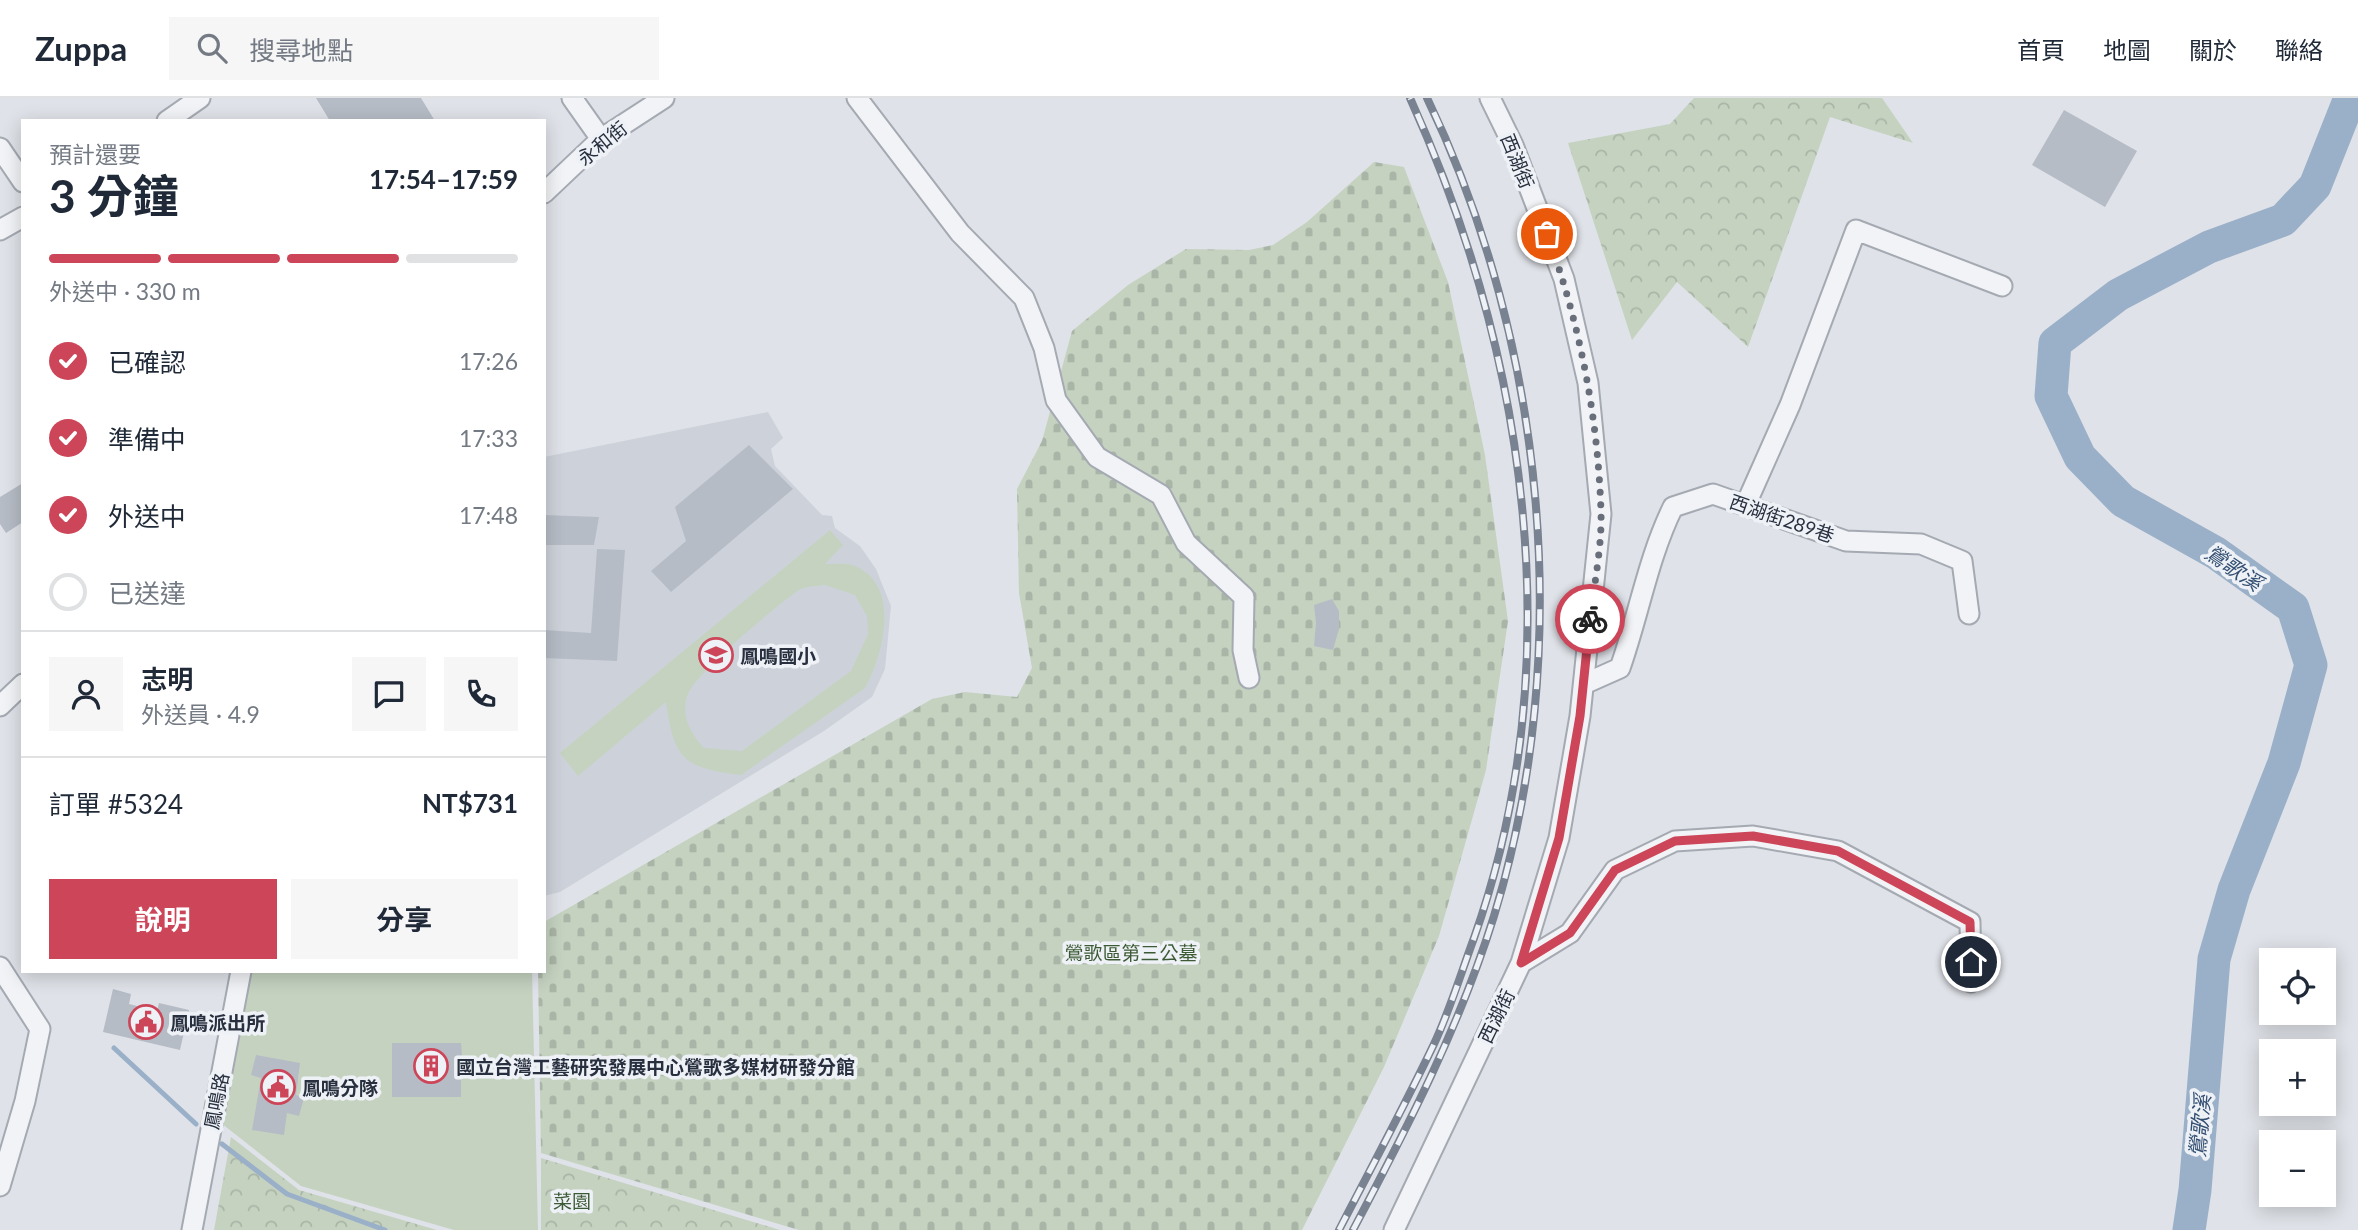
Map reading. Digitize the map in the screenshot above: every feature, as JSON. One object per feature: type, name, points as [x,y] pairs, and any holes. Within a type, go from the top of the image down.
[{"type":"street","points":[[170,119],[201,98]]},
{"type":"street","points":[[572,98],[601,139]]},
{"type":"street","name":"永和街","points":[[546,191],[601,139],[664,98]]},
{"type":"street","points":[[857,98],[960,233],[1024,298],[1044,348],[1056,400],[1097,457],[1161,495],[1186,543],[1244,597],[1243,650],[1249,678]]},
{"type":"street","name":"西湖街","points":[[1394,1230],[1521,963],[1559,838],[1584,684],[1601,514],[1588,383],[1564,279],[1513,145],[1490,98]]},
{"type":"street","points":[[0,148],[21,179]]},
{"type":"street","points":[[0,230],[21,218]]},
{"type":"street","points":[[1746,505],[1790,405],[1856,230],[2002,286]]},
{"type":"street","name":"西湖街289巷","points":[[1584,684],[1620,668],[1639,615],[1655,545],[1673,507],[1713,494],[1846,541],[1921,544],[1962,561],[1969,614]]},
{"type":"street","points":[[0,706],[21,686]]},
{"type":"street","points":[[1521,963],[1570,933],[1615,870],[1675,841],[1753,836],[1838,851],[1970,922],[1971,982]]},
{"type":"street","points":[[0,967],[40,1029],[25,1101],[0,1186]]},
{"type":"street","name":"鳳鳴路","points":[[192,1230],[241,973]]},
{"type":"shaded area","name":"鳳鳴國小","points":[[768,412],[783,438],[771,449],[775,466],[822,515],[832,516],[835,528],[860,546],[876,569],[891,606],[885,669],[872,697],[824,731],[560,892],[546,896],[546,457]]},
{"type":"green space","points":[[1694,98],[1882,98],[1913,143],[1830,117],[1748,347],[1677,282],[1632,340],[1568,143],[1670,124]]},
{"type":"green space","name":"鶯歌區第三公墓","points":[[1374,162],[1404,167],[1448,282],[1485,455],[1508,621],[1486,770],[1439,936],[1384,1067],[1302,1230],[799,1230],[541,1153],[538,973],[546,973],[546,921],[932,699],[965,692],[1017,697],[1032,668],[1019,593],[1017,489],[1042,441],[1072,331],[1128,285],[1186,249],[1249,250],[1273,245],[1307,222]]},
{"type":"green space","points":[[830,530],[843,545],[825,564],[852,565],[868,574],[878,587],[883,602],[882,639],[878,657],[865,688],[741,775],[706,769],[685,757],[673,736],[666,702],[578,776],[560,753]],"holes":[[[825,585],[855,595],[867,616],[868,634],[851,671],[742,751],[704,748],[691,730],[685,709],[688,694],[706,671],[756,624],[799,590]]]},
{"type":"green space","points":[[249,973],[532,973],[538,1230],[454,1230],[301,1186],[221,1123]]},
{"type":"green space","points":[[231,1137],[299,1190],[437,1230],[214,1230]]},
{"type":"green space","name":"菜園","points":[[541,1158],[780,1230],[541,1230]]},
{"type":"building","points":[[316,98],[421,98],[434,119],[329,119]]},
{"type":"building","points":[[2064,110],[2137,151],[2105,207],[2032,165]]},
{"type":"building","points":[[749,445],[793,489],[671,592],[651,571],[686,541],[675,507]]},
{"type":"building","points":[[21,484],[21,523],[6,533],[0,524],[0,497]]},
{"type":"building","points":[[546,515],[599,517],[594,545],[546,545]]},
{"type":"building","points":[[597,549],[625,550],[617,661],[546,658],[546,630],[591,633]]},
{"type":"building","points":[[1332,599],[1339,611],[1339,629],[1333,650],[1314,646],[1314,605]]},
{"type":"building","name":"鳳鳴派出所","points":[[113,989],[131,994],[129,1004],[157,1011],[159,1003],[189,1010],[180,1050],[103,1032]]},
{"type":"building","name":"國立台灣工藝研究發展中心鶯歌多媒材研發分館","points":[[392,1043],[461,1043],[462,1056],[470,1056],[470,1076],[461,1076],[461,1097],[392,1097]]},
{"type":"building","name":"鳳鳴分隊","points":[[256,1055],[300,1063],[296,1095],[304,1098],[299,1116],[287,1113],[284,1135],[252,1130],[261,1078],[251,1075]]},
{"type":"waterway","name":"鶯歌溪","points":[[2189,1230],[2195,1190],[2214,959],[2234,890],[2284,763],[2311,665],[2293,608],[2216,553],[2123,501],[2080,457],[2051,396],[2055,343],[2118,295],[2209,247],[2283,220],[2315,186],[2350,98]]},
{"type":"waterway","points":[[114,1048],[196,1124]]},
{"type":"waterway","points":[[222,1144],[287,1194],[385,1230]]},
{"type":"railway","points":[[1339,1230],[1423,1068],[1455,991],[1474,938],[1504,834],[1522,728],[1527,620],[1523,513],[1508,406],[1483,300],[1451,198],[1410,98]]},
{"type":"railway","points":[[1353,1230],[1431,1076],[1480,957],[1494,916],[1519,815],[1534,712],[1540,607],[1536,501],[1522,396],[1499,293],[1467,193],[1427,98]]},
{"type":"way so far","points":[[1547,234],[1564,279],[1588,383],[1601,514],[1590,619]]},
{"type":"place","name":"鳳鳴國小","points":[[716,655]]},
{"type":"place","name":"鳳鳴派出所","points":[[146,1022]]},
{"type":"place","name":"國立台灣工藝研究發展中心鶯歌多媒材研發分館","points":[[431,1066]]},
{"type":"place","name":"鳳鳴分隊","points":[[278,1087]]},
{"type":"route","points":[[1590,619],[1580,716],[1559,838],[1521,963],[1570,933],[1615,870],[1675,841],[1753,836],[1838,851],[1970,922],[1971,962]]}]
